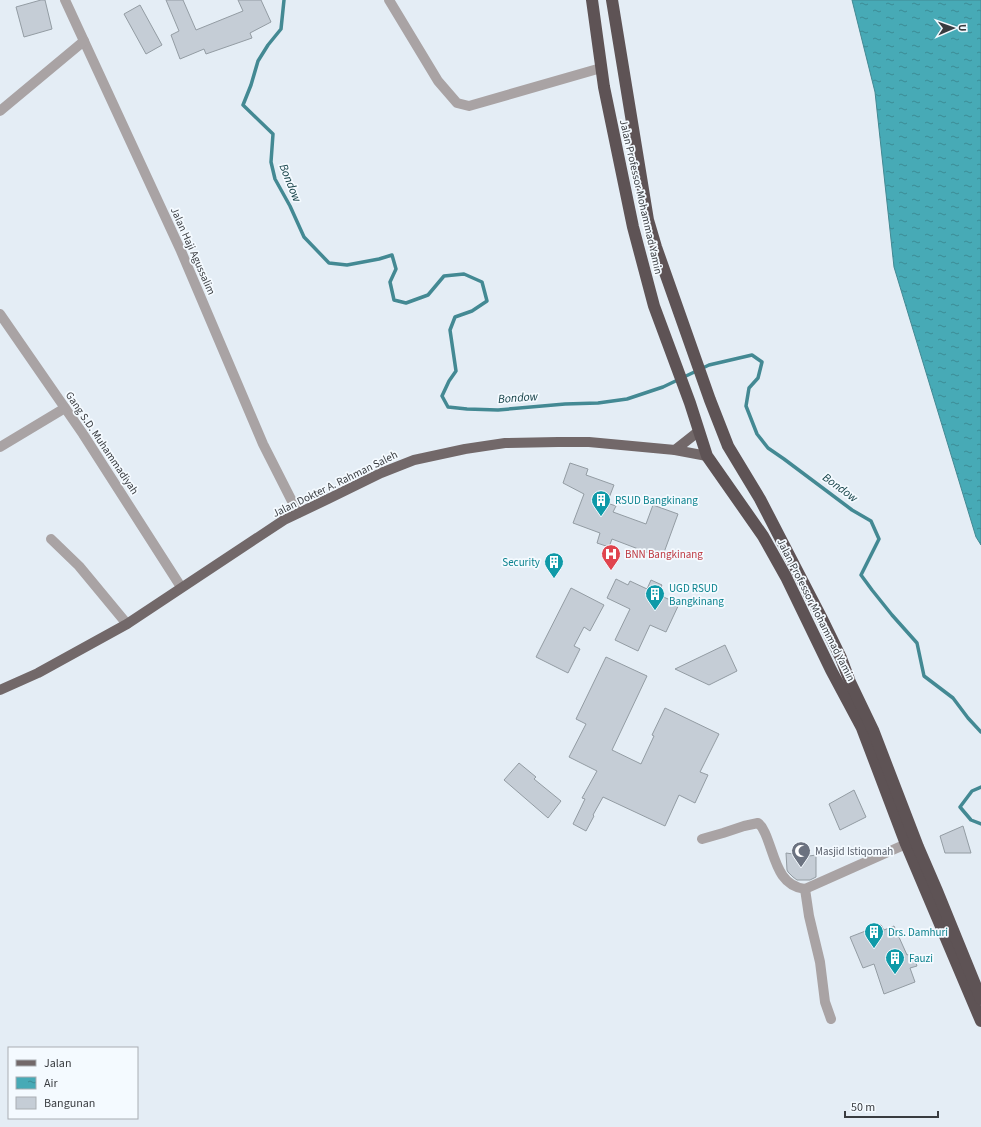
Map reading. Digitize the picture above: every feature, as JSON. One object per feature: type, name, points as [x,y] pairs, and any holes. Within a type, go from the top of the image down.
[{"type":"highway","points":[[593,2],[608,0]]},
{"type":"highway","name":"Jalan Professor Mohammad Yamin","points":[[612,0],[648,220],[656,247],[710,400],[728,446],[760,498],[841,658],[850,682],[873,730],[918,847],[981,999]]},
{"type":"highway","name":"Jalan Professor Mohammad Yamin","points":[[593,2],[601,68],[632,227],[654,306],[690,404],[707,456],[762,536],[786,577],[831,670],[862,728],[906,844],[981,1021]]},
{"type":"main road","points":[[675,450],[699,431]]},
{"type":"main road","name":"Jalan Dokter A. Rahman Saleh","points":[[0,690],[38,673],[127,624],[277,524],[381,473],[414,460],[465,449],[505,443],[558,442],[589,442],[675,450],[707,456]]},
{"type":"street","name":"Jalan Haji Agussalim","points":[[65,0],[181,251],[263,444],[298,513]]},
{"type":"street","points":[[389,0],[438,81],[457,103],[462,105],[469,106],[601,68]]},
{"type":"street","points":[[0,111],[84,41]]},
{"type":"street","name":"Gang S.D. Muhammadiyah","points":[[0,314],[65,408],[181,587]]},
{"type":"street","points":[[0,447],[65,408]]},
{"type":"street","points":[[51,539],[79,566],[127,624]]},
{"type":"street","points":[[702,839],[758,823],[761,825],[780,873],[784,879],[796,887],[805,889],[906,844]]},
{"type":"street","points":[[805,889],[809,916],[820,962],[825,1002],[831,1019]]},
{"type":"water","points":[[852,0],[981,0],[981,545],[976,537],[894,267],[875,92]]},
{"type":"building","points":[[45,0],[52,29],[24,37],[16,7]]},
{"type":"building","points":[[166,0],[183,0],[196,30],[243,11],[238,0],[261,0],[271,22],[250,33],[252,38],[206,54],[204,49],[180,59],[171,35],[179,31]]},
{"type":"building","points":[[140,5],[162,45],[146,54],[124,14]]},
{"type":"building","name":"RSUD Bangkinang","points":[[570,463],[588,469],[586,475],[614,485],[607,503],[616,506],[613,512],[646,524],[653,505],[678,514],[662,558],[612,539],[609,547],[597,543],[600,533],[573,523],[584,494],[563,483]]},
{"type":"building","name":"UGD RSUD Bangkinang","points":[[616,579],[628,585],[630,581],[647,589],[651,580],[662,585],[657,594],[679,604],[666,632],[650,625],[638,651],[615,640],[630,609],[607,598]]},
{"type":"building","points":[[571,588],[604,605],[590,631],[584,627],[574,646],[580,649],[568,673],[536,657]]},
{"type":"building","points":[[725,645],[737,671],[709,685],[675,669]]},
{"type":"building","points":[[606,657],[647,676],[612,750],[641,764],[654,736],[652,735],[665,708],[719,734],[700,772],[708,775],[695,803],[679,795],[665,826],[603,797],[586,831],[573,824],[585,799],[582,798],[597,771],[569,757],[586,724],[576,719]]},
{"type":"building","points":[[519,763],[536,777],[534,779],[561,801],[548,818],[504,780]]},
{"type":"building","points":[[854,790],[866,817],[840,830],[829,804]]},
{"type":"building","points":[[963,826],[971,853],[945,853],[940,836]]},
{"type":"building","name":"Masjid Istiqomah","points":[[793,848],[809,848],[809,856],[816,855],[816,877],[810,880],[797,880],[788,872],[786,853],[793,854]]},
{"type":"building","points":[[881,925],[884,930],[894,926],[907,955],[912,953],[917,966],[910,968],[915,982],[884,994],[874,964],[863,968],[850,937]]},
{"type":"waterway","name":"Bondow","points":[[284,0],[281,29],[268,45],[258,61],[243,105],[273,134],[271,162],[275,179],[290,206],[304,237],[329,263],[347,265],[392,255],[396,269],[390,282],[394,300],[406,303],[428,295],[444,276],[464,274],[482,282],[487,301],[472,311],[455,317],[450,330],[456,371],[449,381],[442,396],[448,407],[498,410],[565,404],[598,403],[627,399],[663,387],[709,365],[752,355],[762,362],[758,378],[749,388],[746,406],[757,434],[768,448],[852,510],[871,521],[879,539],[861,575],[892,615],[917,643],[924,676],[953,698],[981,732]]},
{"type":"waterway","name":"Bondow","points":[[981,787],[972,791],[960,807],[971,820],[981,824]]},
{"type":"place","name":"RSUD Bangkinang","points":[[601,517]]},
{"type":"place","name":"BNN Bangkinang","points":[[611,571]]},
{"type":"place","name":"Security","points":[[554,579]]},
{"type":"place","name":"UGD RSUD Bangkinang","points":[[655,611]]},
{"type":"place","name":"Masjid Istiqomah","points":[[801,868]]},
{"type":"place","name":"Drs. Damhuri","points":[[874,949]]},
{"type":"place","name":"Fauzi","points":[[895,975]]}]
